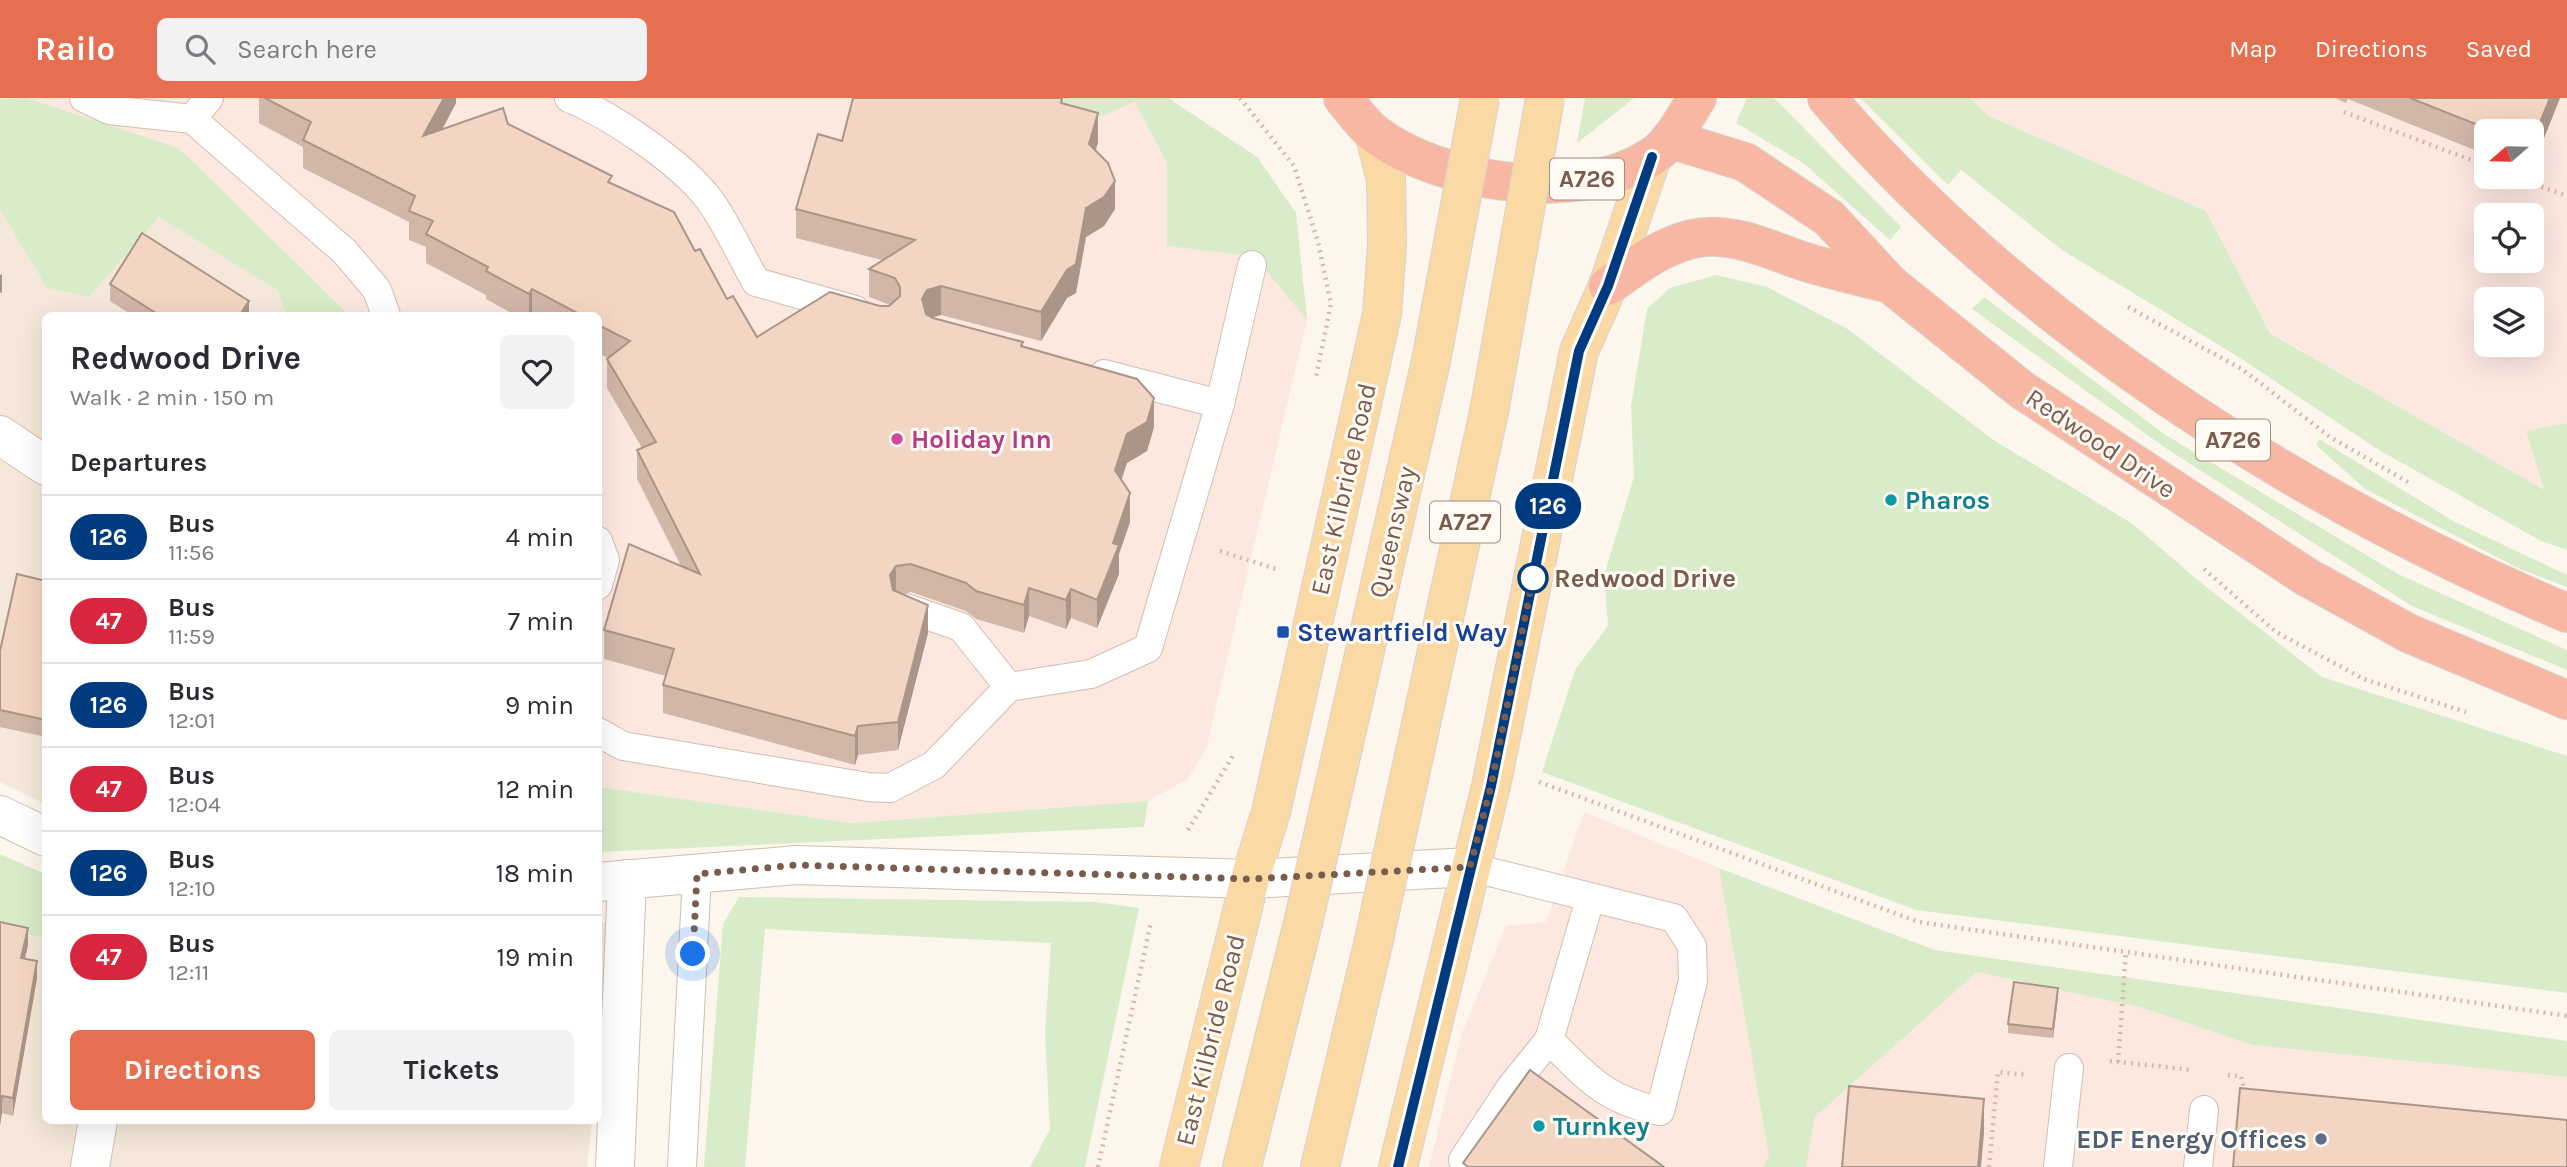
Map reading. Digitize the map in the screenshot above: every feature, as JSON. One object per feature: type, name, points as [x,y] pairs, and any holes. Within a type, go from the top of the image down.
[{"type":"highway","name":"A726","points":[[1343,98],[1374,133],[1445,170],[1499,182],[1584,180],[1621,172],[1661,148]]},
{"type":"highway","points":[[1661,148],[1697,98]]},
{"type":"highway","name":"A726","points":[[1827,98],[1933,213],[2075,329],[2245,449],[2479,576],[2567,612]]},
{"type":"highway","name":"Redwood Drive","points":[[1661,148],[1745,162],[1829,218],[1891,284],[2022,390],[2305,576],[2409,633],[2567,700]]},
{"type":"highway","name":"A726","points":[[1608,286],[1654,253],[1695,238],[1711,237],[1760,245],[1809,263],[1891,284]]},
{"type":"main road","name":"Queensway","points":[[1242,1167],[1309,896],[1432,361],[1480,98]]},
{"type":"main road","name":"A727","points":[[1320,1167],[1373,944],[1489,412],[1545,98]]},
{"type":"main road","name":"East Kilbride Road","points":[[1178,1167],[1250,879],[1270,812],[1382,314],[1387,246],[1386,179],[1374,133]]},
{"type":"main road","points":[[1398,1167],[1491,786],[1579,351],[1608,286],[1661,148]]},
{"type":"street","points":[[0,436],[42,463]]},
{"type":"street","points":[[0,815],[42,835]]},
{"type":"street","points":[[615,1167],[613,881],[797,865],[1161,874],[1250,879],[1470,867]]},
{"type":"street","points":[[90,1167],[96,1124]]},
{"type":"lane","points":[[84,98],[109,110],[200,109],[345,252],[377,290],[385,312]]},
{"type":"lane","points":[[569,98],[604,105],[708,198],[757,282],[884,319]]},
{"type":"lane","points":[[602,734],[623,746],[868,787],[890,788],[934,765],[1009,687],[1091,674],[1148,648],[1220,404],[1252,265]]},
{"type":"lane","points":[[1072,366],[1220,404]]},
{"type":"lane","points":[[906,608],[961,627],[1009,687]]},
{"type":"lane","points":[[1470,867],[1674,918],[1692,946],[1693,981],[1660,1111],[1629,1105],[1600,1089],[1549,1040]]},
{"type":"lane","points":[[681,1167],[697,874]]},
{"type":"lane","points":[[1463,1160],[1511,1087],[1549,1040],[1590,899]]},
{"type":"lane","points":[[2058,1167],[2069,1073]]},
{"type":"lane","points":[[2198,1167],[2204,1110]]},
{"type":"path","points":[[1240,98],[1294,166],[1318,242],[1331,304],[1315,383]]},
{"type":"path","points":[[2344,112],[2474,161]]},
{"type":"path","points":[[2544,188],[2567,196]]},
{"type":"path","points":[[1273,582],[1279,556]]},
{"type":"path","points":[[1239,557],[1276,569]]},
{"type":"path","points":[[1098,1167],[1161,874],[1235,752]]},
{"type":"path","points":[[1535,781],[1919,922],[2567,1016]]},
{"type":"path","points":[[2118,1062],[2126,952]]},
{"type":"path","points":[[1989,1167],[1998,1072],[2069,1073]]},
{"type":"shaded area","points":[[27,98],[1168,98],[1257,157],[1296,213],[1307,320],[1206,749],[1188,779],[1148,801],[852,823],[602,787],[602,312],[346,312],[179,148]]},
{"type":"shaded area","points":[[1970,98],[2567,98],[2567,423],[2526,432],[2545,491],[2270,332],[2206,211],[1989,116]]},
{"type":"shaded area","points":[[0,210],[47,288],[89,297],[159,217],[278,291],[285,312],[42,312],[42,803],[0,782]]},
{"type":"shaded area","points":[[1584,812],[1719,868],[1769,1157],[1763,1167],[1429,1167],[1462,1033],[1506,926],[1546,922]]},
{"type":"shaded area","points":[[610,921],[602,1030],[602,922]]},
{"type":"shaded area","points":[[0,930],[42,937],[42,1124],[592,1124],[587,1167],[0,1167]]},
{"type":"shaded area","points":[[1977,972],[2144,1008],[2252,1045],[2567,1077],[2567,1167],[1806,1167],[1814,1117]]},
{"type":"green space","points":[[27,98],[179,148],[346,312],[285,312],[278,291],[159,217],[89,297],[47,288],[0,210],[0,99]]},
{"type":"green space","points":[[1020,98],[1168,98],[1257,157],[1296,213],[1307,320],[1254,256],[1167,246],[1167,163],[1135,102],[1097,118]]},
{"type":"green space","points":[[1585,98],[1634,98],[1577,143]]},
{"type":"green space","points":[[1747,98],[1774,98],[1901,227],[1890,240],[1803,163],[1736,123]]},
{"type":"green space","points":[[1860,98],[1970,98],[1989,116],[2206,211],[2270,333],[2544,490],[2526,431],[2567,423],[2567,550],[2541,541],[2379,450],[2237,356],[2062,250],[1961,170],[1948,185]]},
{"type":"green space","points":[[1716,275],[1767,287],[1846,328],[1995,441],[2133,524],[2195,578],[2322,677],[2567,756],[2567,993],[1916,910],[1542,772],[1575,670],[1608,626],[1604,575],[1634,477],[1631,406],[1647,309],[1670,288]]},
{"type":"green space","points":[[1984,297],[2164,434],[2398,574],[2567,650],[2567,670],[2412,606],[2167,449],[1972,309]]},
{"type":"green space","points":[[2319,439],[2455,522],[2567,575],[2567,587],[2520,569],[2365,489],[2316,445]]},
{"type":"green space","points":[[602,788],[852,823],[1148,801],[1144,827],[602,852]]},
{"type":"green space","points":[[0,854],[42,873],[42,937],[0,930]]},
{"type":"green space","points":[[1719,868],[1935,950],[2567,1041],[2567,1077],[2252,1045],[2143,1008],[1977,972],[1815,1117],[1806,1167],[1763,1167],[1769,1157]]},
{"type":"green space","points":[[739,897],[1096,902],[1139,908],[1085,1167],[1030,1167],[1050,1129],[1045,1034],[1051,943],[765,929],[745,1167],[704,1167],[723,924]]},
{"type":"building","name":"Holiday Inn","points":[[265,98],[444,98],[423,136],[503,108],[508,124],[612,176],[608,182],[674,212],[695,251],[700,249],[727,299],[733,296],[757,337],[830,292],[880,306],[889,306],[900,296],[900,287],[895,278],[869,269],[915,240],[796,209],[818,134],[842,141],[853,98],[1062,98],[1061,103],[1098,113],[1089,144],[1108,163],[1115,181],[1104,197],[1086,208],[1076,264],[1067,270],[1041,312],[941,286],[927,290],[922,299],[926,314],[933,318],[1023,342],[1021,346],[1137,379],[1154,398],[1147,422],[1127,434],[1115,470],[1130,493],[1113,543],[1119,545],[1097,600],[1071,589],[1066,600],[1029,588],[1024,605],[976,591],[966,583],[911,564],[896,566],[890,575],[893,590],[928,605],[898,722],[858,726],[855,736],[663,685],[674,649],[604,630],[629,544],[700,574],[637,450],[656,442],[607,359],[630,341],[602,327],[602,312],[575,312],[532,289],[529,294],[486,271],[488,267],[426,234],[433,221],[409,211],[415,196],[303,140],[311,122]]},
{"type":"building","points":[[2410,98],[2550,98],[2541,119],[2474,119],[2474,123]]},
{"type":"building","points":[[142,233],[249,301],[242,312],[154,312],[110,284]]},
{"type":"building","points":[[17,574],[42,580],[42,719],[0,710],[0,651]]},
{"type":"building","points":[[0,922],[28,928],[21,958],[37,961],[13,1098],[2,1096],[0,1108]]},
{"type":"building","points":[[2014,982],[2058,988],[2053,1029],[2008,1024]]},
{"type":"building","points":[[1530,1070],[1664,1167],[1468,1167],[1463,1163]]},
{"type":"building","points":[[1849,1086],[1984,1099],[1978,1167],[1842,1167]]},
{"type":"building","points":[[2240,1088],[2567,1120],[2567,1167],[2233,1167]]},
{"type":"bus line","name":"126","points":[[1398,1167],[1491,786],[1579,351],[1608,286],[1652,157]]},
{"type":"place","name":"Holiday Inn","points":[[897,439]]},
{"type":"place","name":"Pharos","points":[[1891,500]]},
{"type":"place","name":"Redwood Drive","points":[[1533,578]]},
{"type":"place","name":"Stewartfield Way","points":[[1283,632]]},
{"type":"place","name":"Turnkey","points":[[1539,1126]]},
{"type":"place","name":"EDF Energy Offices","points":[[2321,1139]]},
{"type":"route","points":[[693,954],[697,874],[797,865],[1161,874],[1250,879],[1470,867],[1491,786],[1535,568],[1533,578]]}]
